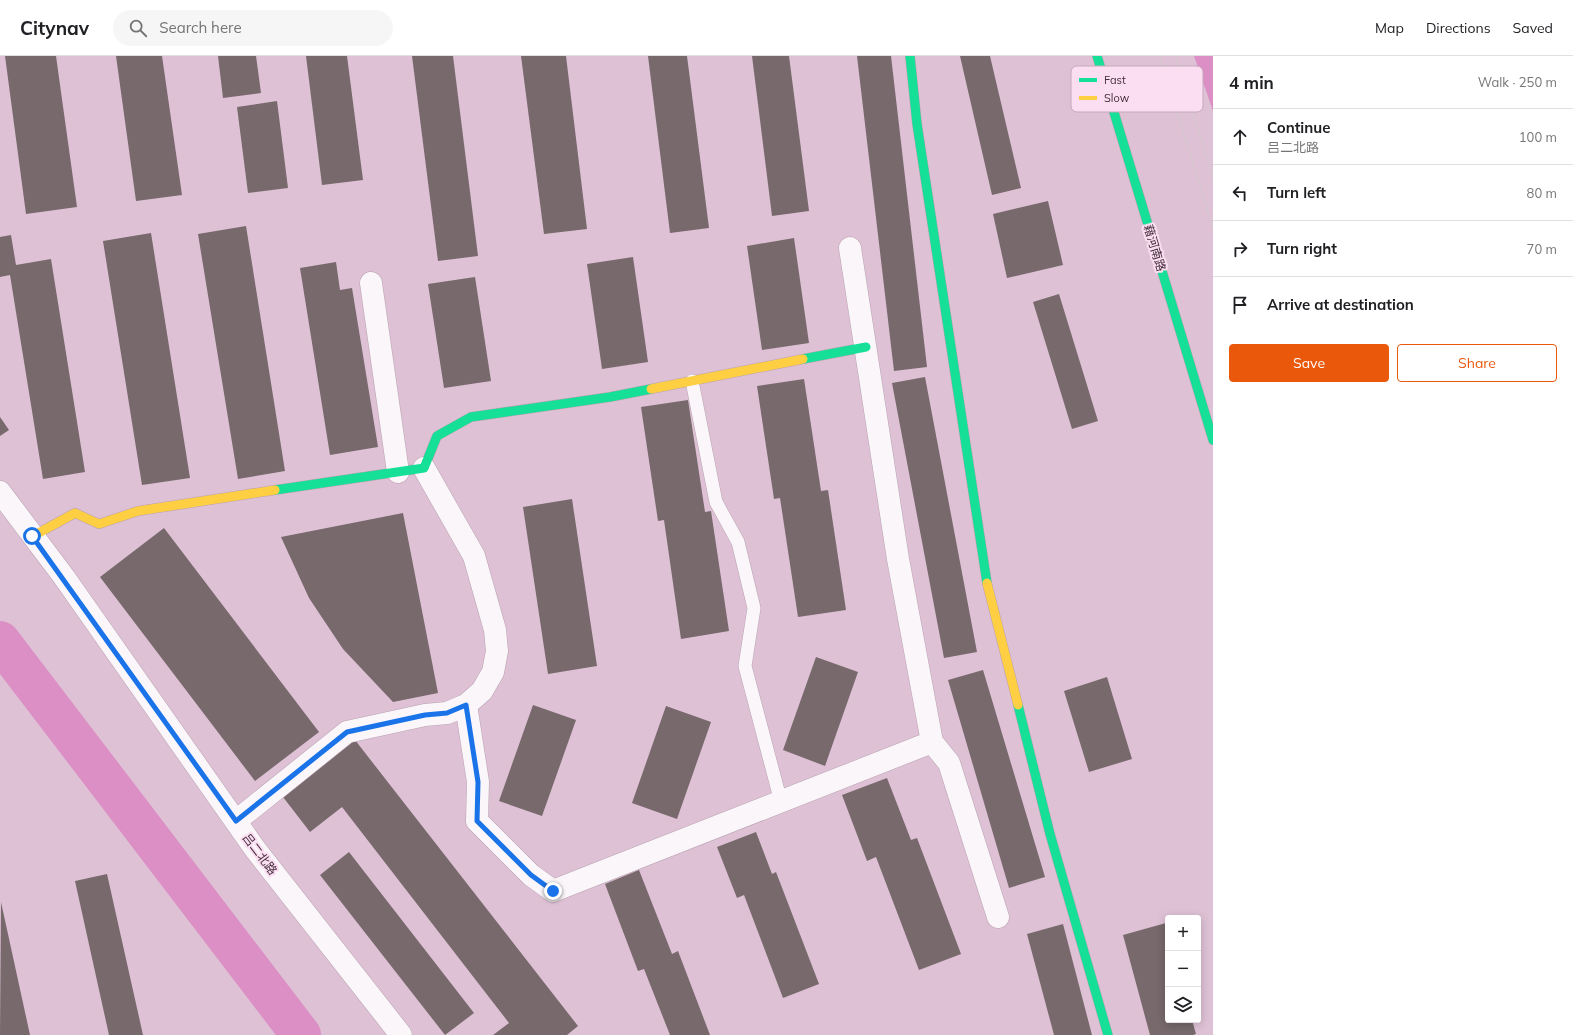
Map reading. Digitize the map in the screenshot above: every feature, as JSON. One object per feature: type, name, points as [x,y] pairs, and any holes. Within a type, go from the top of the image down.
[{"type":"street","points":[[910,56],[917,124],[985,575],[1050,834],[1108,1035]]},
{"type":"street","name":"藉河南路","points":[[1097,56],[1100,66]]},
{"type":"street","name":"藉河南路","points":[[1114,112],[1213,440]]},
{"type":"street","points":[[850,248],[898,559],[932,742],[949,763],[998,917]]},
{"type":"street","points":[[371,283],[398,472]]},
{"type":"street","points":[[424,468],[436,436],[471,417],[610,397],[866,347]]},
{"type":"street","points":[[32,536],[75,513],[99,524],[138,510],[424,468]]},
{"type":"street","points":[[236,821],[347,732],[425,715],[447,713],[466,705],[482,691],[493,672],[498,652],[495,630],[474,556],[424,468]]},
{"type":"street","name":"吕二北路","points":[[0,492],[255,849],[401,1035]]},
{"type":"street","points":[[466,705],[478,782],[477,821],[531,875],[553,891],[932,742]]},
{"type":"lane","points":[[692,381],[716,502],[738,542],[754,608],[745,666],[781,802]]},
{"type":"shaded area","points":[[1194,56],[1213,56],[1213,111],[1203,82],[1203,66],[1197,66]]},
{"type":"building","points":[[5,56],[56,56],[77,207],[26,214]]},
{"type":"building","points":[[116,56],[162,56],[182,195],[136,201]]},
{"type":"building","points":[[218,56],[256,56],[261,93],[223,98]]},
{"type":"building","points":[[306,56],[347,56],[363,180],[322,185]]},
{"type":"building","points":[[412,56],[453,56],[478,256],[438,261]]},
{"type":"building","points":[[521,56],[566,56],[587,229],[544,234]]},
{"type":"building","points":[[648,56],[687,56],[709,228],[670,233]]},
{"type":"building","points":[[752,56],[789,56],[809,211],[772,216]]},
{"type":"building","points":[[857,56],[891,56],[927,367],[894,371]]},
{"type":"building","points":[[960,56],[990,56],[1021,188],[992,195]]},
{"type":"building","points":[[277,101],[288,188],[248,193],[237,107]]},
{"type":"building","points":[[1048,201],[1063,265],[1007,278],[993,214]]},
{"type":"building","points":[[246,226],[285,471],[238,479],[198,234]]},
{"type":"building","points":[[151,233],[190,478],[142,485],[103,241]]},
{"type":"building","points":[[11,235],[16,265],[51,259],[85,472],[43,479],[10,275],[0,277],[0,237]]},
{"type":"building","points":[[794,238],[809,343],[762,350],[747,246]]},
{"type":"building","points":[[633,257],[648,362],[602,369],[587,264]]},
{"type":"building","points":[[336,262],[340,290],[352,288],[378,447],[330,455],[300,268]]},
{"type":"building","points":[[475,277],[491,381],[444,388],[428,284]]},
{"type":"building","points":[[1059,294],[1098,421],[1072,429],[1033,302]]},
{"type":"building","points":[[925,377],[977,652],[944,658],[892,383]]},
{"type":"building","points":[[804,379],[821,491],[828,490],[846,610],[798,617],[780,498],[774,499],[757,386]]},
{"type":"building","points":[[688,400],[705,512],[711,511],[729,631],[681,639],[664,520],[658,521],[641,407]]},
{"type":"building","points":[[0,417],[9,430],[0,436]]},
{"type":"building","points":[[572,499],[597,666],[548,674],[523,507]]},
{"type":"building","points":[[403,513],[438,693],[393,702],[343,649],[309,598],[281,537]]},
{"type":"building","points":[[164,528],[319,732],[255,781],[100,577]]},
{"type":"building","points":[[816,657],[858,672],[825,766],[783,750]]},
{"type":"building","points":[[983,670],[1045,877],[1009,888],[948,680]]},
{"type":"building","points":[[1107,677],[1132,759],[1089,772],[1064,691]]},
{"type":"building","points":[[533,705],[576,720],[542,816],[499,801]]},
{"type":"building","points":[[666,706],[711,722],[677,819],[632,803]]},
{"type":"building","points":[[355,740],[578,1026],[567,1035],[493,1035],[509,1023],[342,807],[310,832],[283,797]]},
{"type":"building","points":[[887,778],[911,840],[917,838],[961,954],[919,970],[876,857],[867,861],[842,795]]},
{"type":"building","points":[[756,832],[772,874],[776,872],[819,984],[783,998],[744,895],[737,898],[717,847]]},
{"type":"building","points":[[349,852],[474,1013],[445,1035],[320,875]]},
{"type":"building","points":[[639,870],[672,954],[678,951],[710,1035],[670,1035],[644,969],[638,971],[605,884]]},
{"type":"building","points":[[107,874],[143,1035],[109,1035],[75,881]]},
{"type":"building","points":[[1,902],[30,1035],[0,1035]]},
{"type":"building","points":[[1165,923],[1165,1023],[1193,1023],[1196,1034],[1150,1035],[1123,935]]},
{"type":"building","points":[[1063,924],[1092,1035],[1054,1035],[1027,934]]},
{"type":"waterway","points":[[0,641],[301,1035]]},
{"type":"tram line","points":[[1160,56],[1163,66]]},
{"type":"tram line","points":[[1176,56],[1179,66]]},
{"type":"tram line","points":[[1177,112],[1213,228]]},
{"type":"tram line","points":[[1193,112],[1213,178]]},
{"type":"traffic: fast","points":[[910,56],[917,124],[987,583]]},
{"type":"traffic: fast","points":[[1097,56],[1100,66]]},
{"type":"traffic: fast","points":[[1114,112],[1213,440]]},
{"type":"traffic: fast","points":[[803,359],[866,347]]},
{"type":"traffic: fast","points":[[275,490],[424,468],[437,436],[471,417],[610,397],[651,389]]},
{"type":"traffic: fast","points":[[1018,705],[1050,834],[1108,1035]]},
{"type":"traffic: slow","points":[[651,389],[803,359]]},
{"type":"traffic: slow","points":[[33,536],[75,513],[99,524],[138,511],[275,490]]},
{"type":"traffic: slow","points":[[987,583],[1018,705]]},
{"type":"route","points":[[32,536],[64,577],[236,821],[347,732],[425,715],[447,713],[466,705],[478,782],[477,821],[531,875],[553,891]]}]
